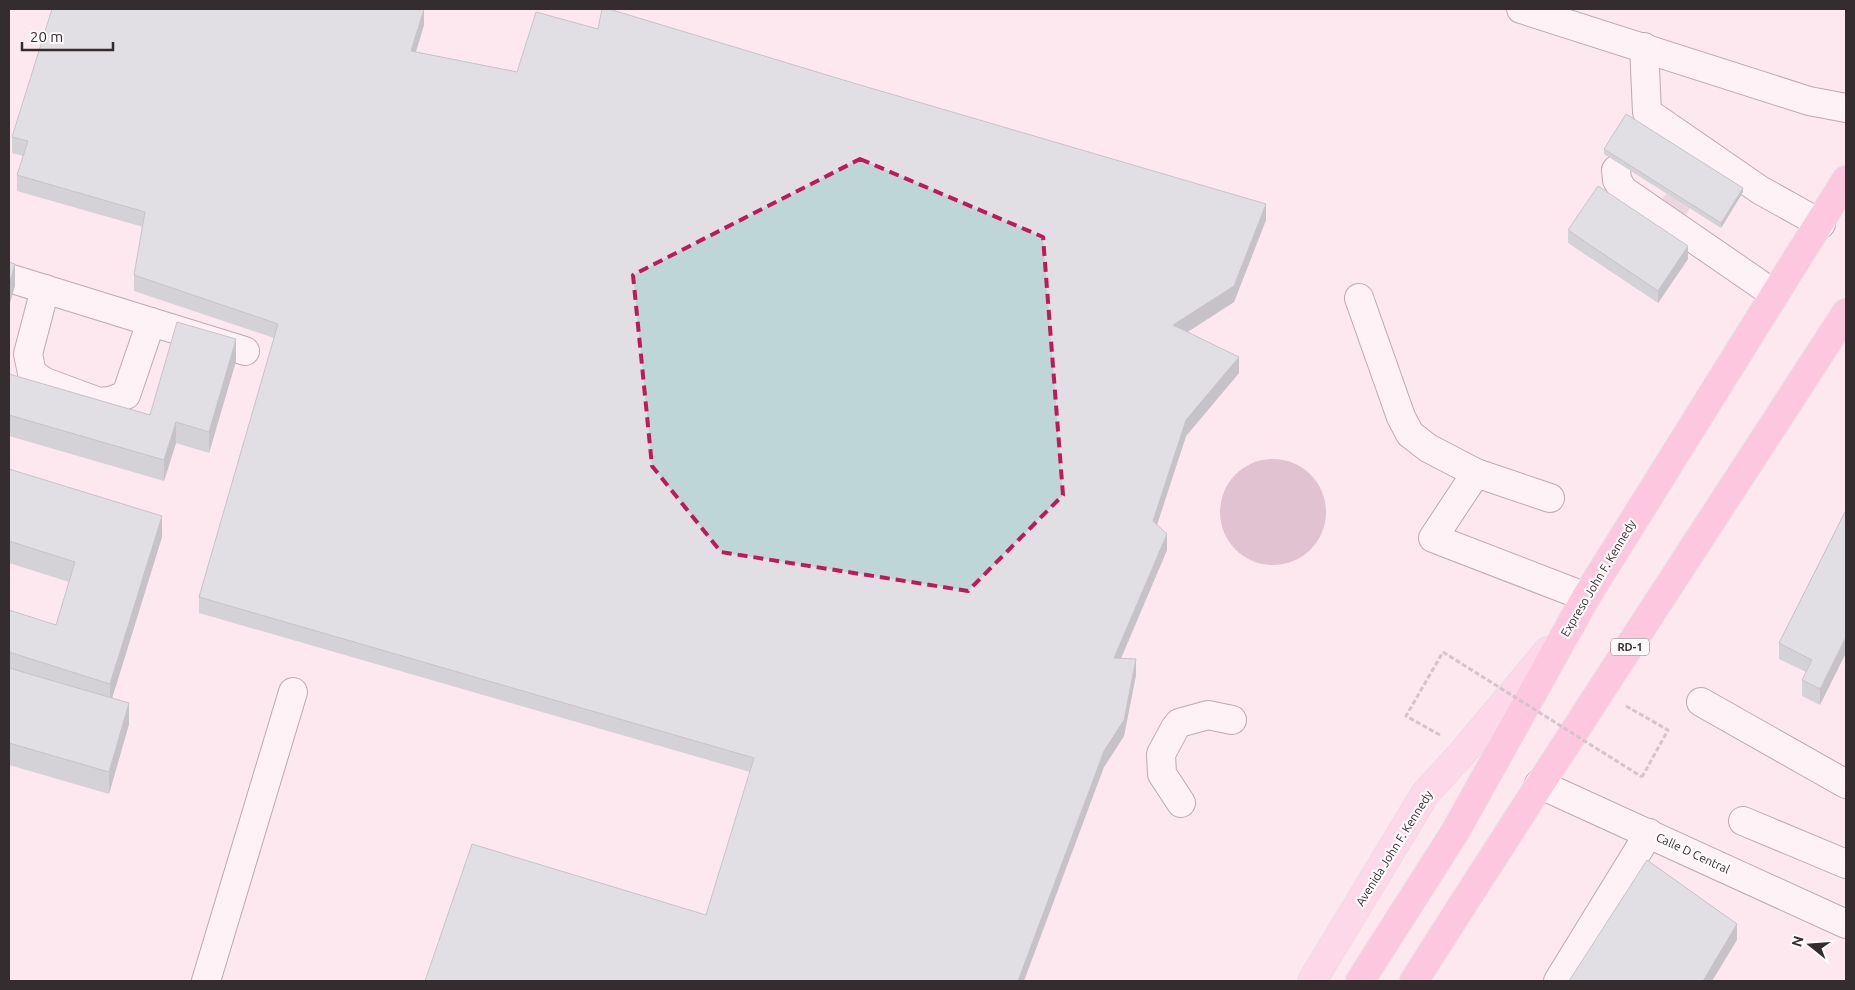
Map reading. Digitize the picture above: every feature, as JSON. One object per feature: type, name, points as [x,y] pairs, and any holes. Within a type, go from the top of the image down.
[{"type":"highway","name":"Expreso John F. Kennedy","points":[[1360,981],[1455,832],[1565,631],[1774,294],[1821,224],[1846,180]]},
{"type":"highway","name":"RD-1","points":[[1414,981],[1539,784],[1602,691],[1846,313]]},
{"type":"main road","name":"Avenida John F. Kennedy","points":[[1312,981],[1425,794],[1465,750],[1565,631]]},
{"type":"street","points":[[1520,9],[1809,101],[1846,108]]},
{"type":"street","points":[[1644,47],[1647,112],[1760,190],[1821,224]]},
{"type":"street","points":[[1616,170],[1617,180],[1623,190],[1774,294]]},
{"type":"street","points":[[9,278],[245,352]]},
{"type":"street","points":[[45,289],[28,354],[32,373],[45,382],[99,402],[110,401],[126,395],[151,322]]},
{"type":"street","points":[[1358,298],[1401,417],[1410,434],[1428,448],[1476,473],[1550,498]]},
{"type":"street","points":[[1476,473],[1434,538],[1586,597]]},
{"type":"street","points":[[206,981],[293,692]]},
{"type":"street","points":[[1701,702],[1846,784]]},
{"type":"street","points":[[1181,803],[1162,774],[1161,754],[1175,728],[1179,724],[1208,715],[1232,720]]},
{"type":"street","name":"Calle D Central","points":[[1539,784],[1846,924]]},
{"type":"street","points":[[1743,821],[1846,864]]},
{"type":"street","points":[[1558,981],[1649,834]]},
{"type":"path","points":[[1465,750],[1406,716],[1443,652],[1642,777],[1668,730],[1602,691]]},
{"type":"highlighted area","points":[[860,159],[1043,237],[1063,495],[968,591],[721,552],[652,466],[633,275]]},
{"type":"shaded area","points":[[1273,459],[1293,463],[1310,475],[1322,492],[1326,512],[1322,532],[1310,549],[1293,561],[1273,565],[1253,561],[1236,549],[1224,532],[1220,512],[1224,492],[1236,475],[1253,463]]},
{"type":"building","points":[[52,9],[424,9],[411,51],[517,72],[536,12],[598,29],[602,9],[609,9],[1266,204],[1234,286],[1173,325],[1239,357],[1186,420],[1153,521],[1167,534],[1114,658],[1136,659],[1124,720],[1104,751],[1018,981],[425,981],[472,844],[706,915],[754,758],[199,597],[278,324],[134,275],[145,212],[17,175],[28,141],[12,137]]},
{"type":"building","points":[[1626,114],[1743,188],[1721,223],[1604,149]]},
{"type":"building","points":[[1598,186],[1688,246],[1658,291],[1568,230]]},
{"type":"building","points":[[9,262],[15,264],[9,285]]},
{"type":"building","points":[[177,322],[236,339],[209,432],[176,422],[164,460],[9,415],[9,374],[150,415]]},
{"type":"building","points":[[9,469],[162,516],[110,684],[9,652],[9,610],[56,625],[75,562],[9,541]]},
{"type":"building","points":[[1846,510],[1846,637],[1820,689],[1802,680],[1812,660],[1779,643]]},
{"type":"building","points":[[9,668],[129,703],[109,772],[9,743]]},
{"type":"building","points":[[1647,860],[1737,924],[1703,981],[1569,981]]},
{"type":"tunnel","points":[[1666,220],[1698,168]]}]
